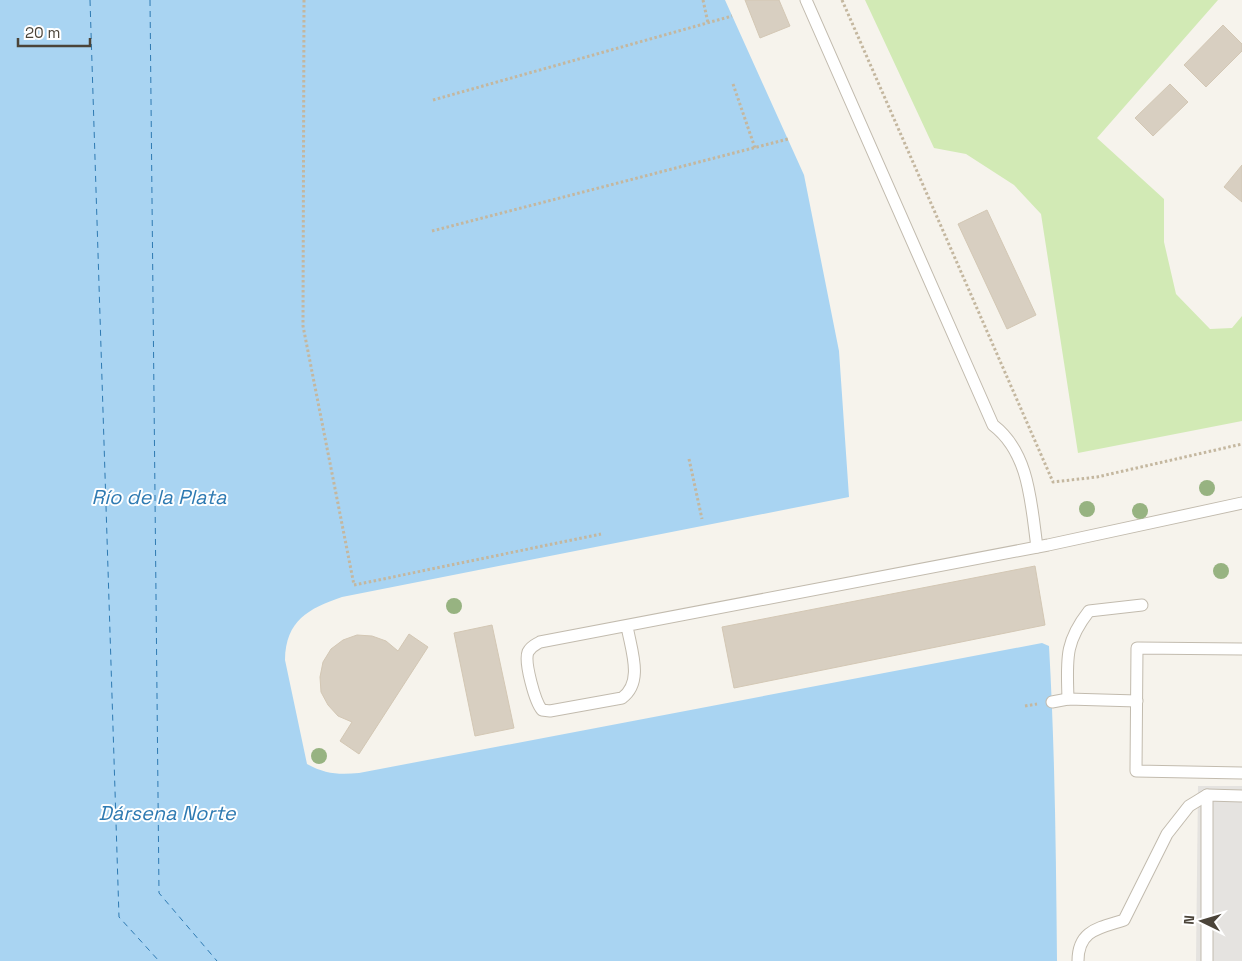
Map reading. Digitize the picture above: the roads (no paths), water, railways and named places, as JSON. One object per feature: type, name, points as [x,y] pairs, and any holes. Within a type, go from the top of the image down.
[{"type":"lane","points":[[806,0],[993,425],[1006,435],[1028,482],[1037,547]]},
{"type":"lane","points":[[627,626],[635,679],[631,692],[622,698],[550,711],[542,710],[535,702],[527,654],[532,646],[627,626],[1037,547],[1242,503]]},
{"type":"lane","points":[[1068,699],[1067,652],[1075,629],[1090,611],[1142,605]]},
{"type":"lane","points":[[1242,649],[1137,648],[1136,701],[1136,771],[1242,773]]},
{"type":"lane","points":[[1052,702],[1068,699],[1136,701]]},
{"type":"lane","points":[[1078,961],[1078,950],[1083,938],[1102,927],[1124,920],[1167,834],[1189,806],[1207,795],[1242,796]]},
{"type":"lane","points":[[1207,795],[1207,961]]},
{"type":"water","points":[[0,0],[725,0],[804,175],[839,351],[849,497],[342,597],[319,606],[301,618],[290,635],[286,646],[285,660],[307,764],[332,773],[359,773],[1042,643],[1049,646],[1051,685],[1057,961],[0,961]]},
{"type":"water label","name":"Río de la Plata","points":[[159,497]]},
{"type":"water label","name":"Dársena Norte","points":[[167,813]]}]
